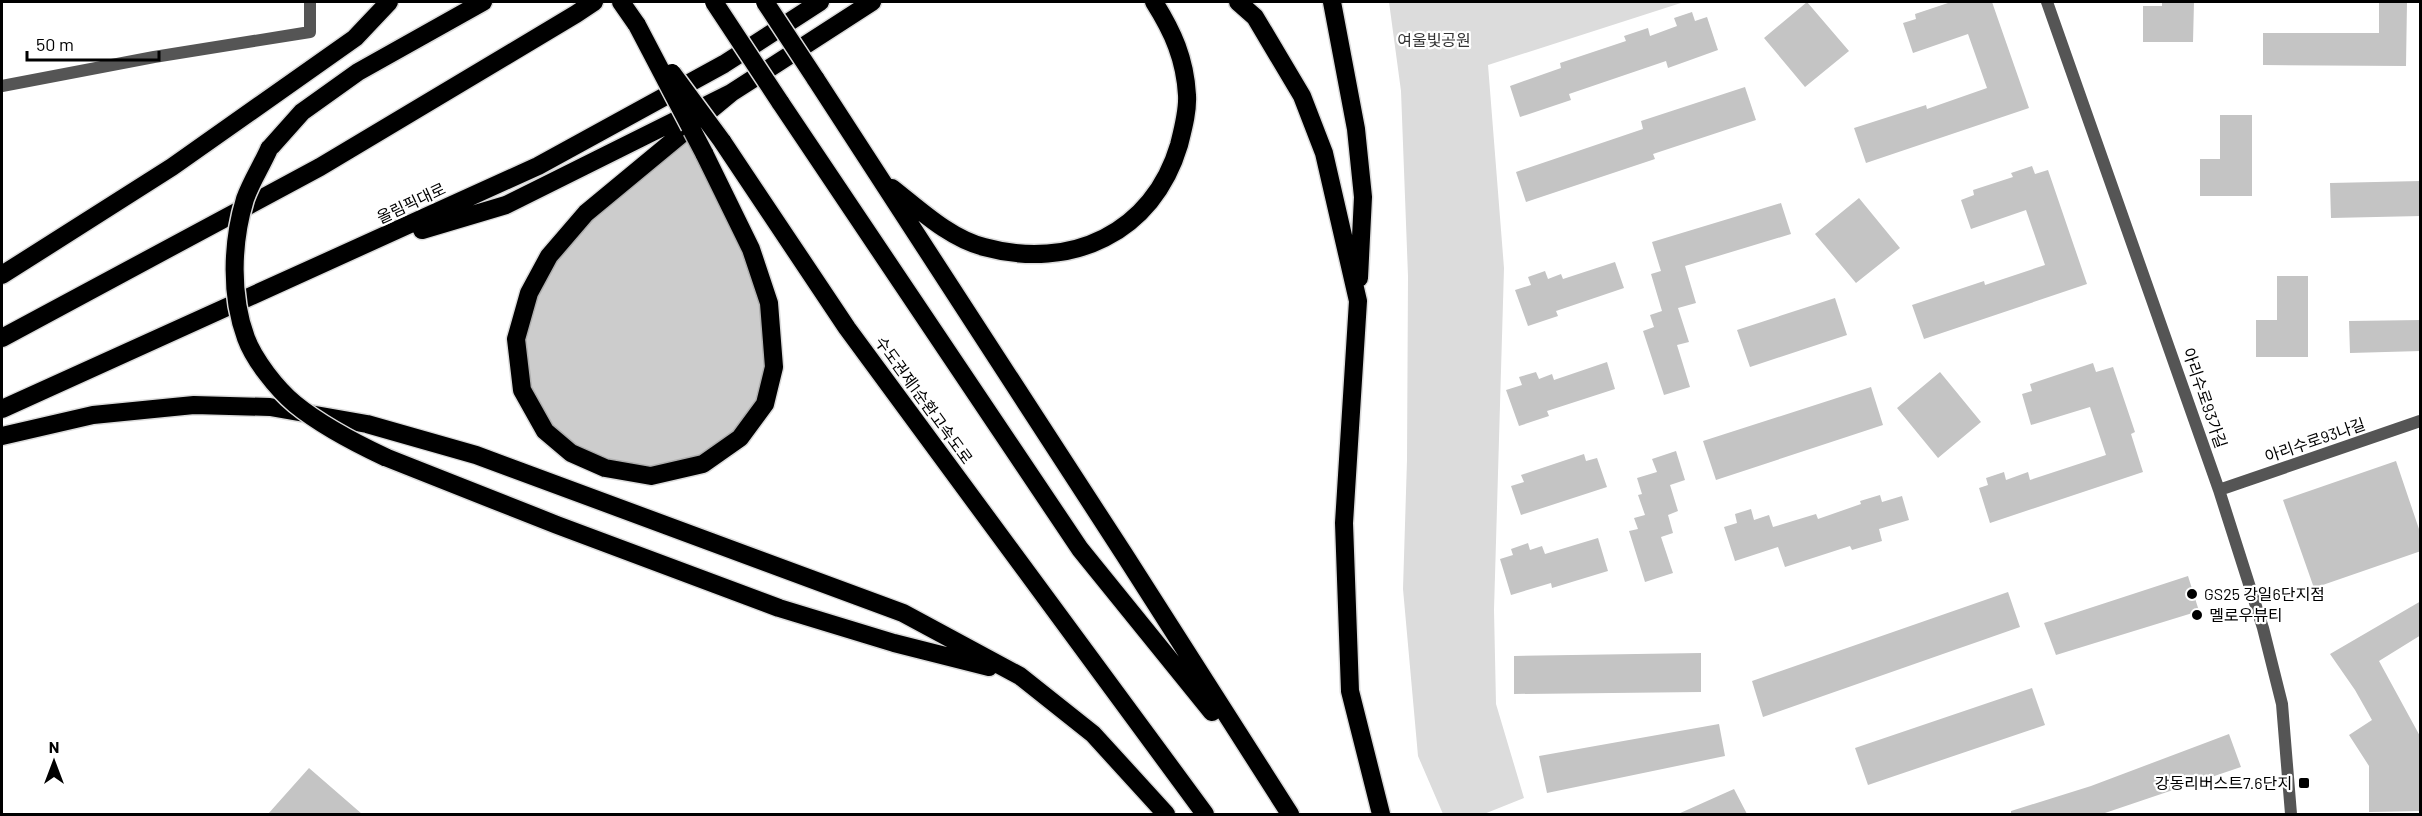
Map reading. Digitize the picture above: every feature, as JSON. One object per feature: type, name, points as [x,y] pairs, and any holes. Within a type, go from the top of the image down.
[{"type":"highway","points":[[2,275],[171,167],[355,38],[389,2]]},
{"type":"highway","points":[[483,2],[358,72],[302,112],[269,149],[246,198],[235,249],[236,294],[246,339],[268,375],[294,403],[337,434],[385,457],[557,525],[779,608],[894,643],[1020,676]]},
{"type":"highway","points":[[2,338],[320,167],[594,2]]},
{"type":"highway","points":[[576,14],[606,2]]},
{"type":"highway","name":"수도권제1순환고속도로","points":[[621,2],[722,141],[847,328],[1205,814]]},
{"type":"highway","points":[[714,2],[1080,549],[1262,773]]},
{"type":"highway","points":[[765,2],[1290,814]]},
{"type":"highway","name":"올림픽대로","points":[[2,409],[538,166],[724,64],[820,2]]},
{"type":"highway","points":[[360,248],[506,205],[731,93],[872,2]]},
{"type":"highway","points":[[881,180],[947,230],[982,247],[1030,255],[1076,250],[1106,238],[1136,218],[1160,190],[1174,161],[1183,130],[1187,97],[1182,64],[1173,31],[1154,2]]},
{"type":"highway","points":[[1238,2],[1255,17],[1302,96],[1324,153],[1358,301]]},
{"type":"highway","points":[[1332,2],[1356,129],[1363,197],[1344,523],[1350,691],[1381,814]]},
{"type":"highway","points":[[637,26],[704,153],[751,249],[769,303],[774,367],[765,404],[740,438],[703,464],[651,476],[605,468],[572,453],[545,431],[522,390],[516,339],[529,294],[549,256],[586,213],[731,93]]},
{"type":"highway","points":[[2,436],[93,416],[194,405],[270,407],[367,424],[476,455],[903,613],[1020,676],[1093,734],[1166,814]]},
{"type":"street","points":[[2,86],[154,57],[310,32],[310,2]]},
{"type":"street","name":"아리수로93가길","points":[[2047,2],[2219,490],[2263,628],[2283,704],[2291,814]]},
{"type":"street","name":"아리수로93나길","points":[[2219,490],[2421,421]]},
{"type":"highlighted area","points":[[690,127],[751,249],[769,303],[774,367],[765,404],[740,438],[703,464],[651,476],[605,468],[571,453],[545,431],[522,390],[516,339],[529,293],[549,256],[586,213]]},
{"type":"green space","name":"여울빛공원","points":[[1389,2],[1684,2],[1488,65],[1504,268],[1494,610],[1496,704],[1524,798],[1484,814],[1443,814],[1418,756],[1403,589],[1407,460],[1408,276],[1401,91]]},
{"type":"building","points":[[1807,2],[1849,51],[1805,87],[1764,38]]},
{"type":"building","points":[[1951,2],[1992,2],[2029,108],[1866,163],[1854,128],[1926,105],[1927,109],[1987,88],[1968,34],[1913,53],[1903,23],[1916,19],[1915,14]]},
{"type":"building","points":[[2162,2],[2194,2],[2193,42],[2143,42],[2143,6],[2162,6]]},
{"type":"building","points":[[2379,2],[2407,2],[2406,66],[2263,65],[2263,33],[2379,33]]},
{"type":"building","points":[[1692,12],[1695,21],[1707,17],[1718,50],[1668,68],[1666,61],[1569,94],[1571,100],[1520,117],[1510,86],[1561,68],[1560,63],[1626,41],[1624,36],[1648,28],[1650,36],[1677,26],[1674,18]]},
{"type":"building","points":[[1745,87],[1756,120],[1653,154],[1655,159],[1526,202],[1516,172],[1643,129],[1641,121]]},
{"type":"building","points":[[2220,115],[2252,115],[2252,196],[2200,196],[2200,159],[2220,159]]},
{"type":"building","points":[[2032,166],[2035,174],[2048,170],[2087,284],[1924,339],[1912,305],[1984,281],[1985,285],[2045,265],[2026,210],[1971,229],[1961,200],[1974,195],[1973,190],[2013,177],[2011,173]]},
{"type":"building","points":[[2421,181],[2421,216],[2331,218],[2330,183]]},
{"type":"building","points":[[1859,198],[1900,248],[1856,283],[1815,234]]},
{"type":"building","points":[[1781,203],[1791,234],[1685,266],[1696,303],[1678,308],[1689,342],[1677,345],[1690,387],[1664,395],[1643,331],[1654,327],[1650,315],[1662,311],[1651,274],[1661,271],[1652,242]]},
{"type":"building","points":[[1615,262],[1624,288],[1556,311],[1558,316],[1528,326],[1515,290],[1531,285],[1528,277],[1545,271],[1548,279],[1561,274],[1563,279]]},
{"type":"building","points":[[2277,276],[2308,276],[2308,357],[2256,357],[2256,320],[2277,320]]},
{"type":"building","points":[[1835,298],[1847,335],[1750,367],[1737,330]]},
{"type":"building","points":[[2421,320],[2421,351],[2350,353],[2349,321]]},
{"type":"building","points":[[1607,362],[1615,389],[1547,411],[1549,416],[1519,426],[1506,390],[1522,385],[1519,377],[1536,372],[1539,379],[1552,374],[1554,380]]},
{"type":"building","points":[[2093,363],[2096,372],[2113,367],[2135,432],[2131,434],[2143,472],[1990,523],[1979,488],[1988,485],[1986,478],[2004,472],[2006,480],[2028,472],[2030,480],[2106,455],[2090,407],[2031,425],[2022,394],[2032,391],[2030,384]]},
{"type":"building","points":[[1940,372],[1981,422],[1938,458],[1897,408]]},
{"type":"building","points":[[1871,387],[1883,425],[1716,480],[1703,441]]},
{"type":"building","points":[[1676,451],[1685,480],[1670,485],[1678,511],[1668,515],[1673,533],[1661,537],[1673,573],[1645,582],[1629,531],[1638,529],[1634,518],[1645,515],[1638,495],[1642,494],[1637,478],[1657,472],[1652,459]]},
{"type":"building","points":[[1584,454],[1586,461],[1597,458],[1607,487],[1521,515],[1511,486],[1524,482],[1521,475]]},
{"type":"building","points":[[2396,461],[2421,535],[2421,551],[2314,588],[2283,500]]},
{"type":"building","points":[[1880,495],[1882,502],[1902,496],[1909,520],[1879,529],[1882,541],[1852,550],[1850,546],[1785,567],[1778,547],[1735,561],[1724,527],[1737,523],[1735,514],[1751,509],[1754,520],[1769,515],[1773,527],[1816,514],[1818,519]]},
{"type":"building","points":[[1598,538],[1608,571],[1552,588],[1551,583],[1511,595],[1500,559],[1513,555],[1511,549],[1528,543],[1530,550],[1542,546],[1545,554]]},
{"type":"building","points":[[2188,576],[2199,611],[2056,655],[2044,623]]},
{"type":"building","points":[[2008,592],[2020,627],[1763,717],[1752,681]]},
{"type":"building","points":[[2421,601],[2421,635],[2379,661],[2421,738],[2421,811],[2369,812],[2369,766],[2349,735],[2372,720],[2330,654]]},
{"type":"building","points":[[1701,653],[1701,692],[1514,694],[1514,656]]},
{"type":"building","points":[[2032,688],[2045,725],[1868,785],[1855,748]]},
{"type":"building","points":[[1719,724],[1725,756],[1547,793],[1539,756]]},
{"type":"building","points":[[2229,734],[2241,767],[2102,814],[2011,814],[2011,811],[2091,786]]},
{"type":"building","points":[[309,768],[362,814],[268,814]]},
{"type":"building","points":[[1734,789],[1747,814],[1678,814]]},
{"type":"place","name":"GS25 강일6단지점","points":[[2192,594]]},
{"type":"place","name":"멜로우뷰티","points":[[2197,615]]},
{"type":"place","name":"강동리버스트7.6단지","points":[[2304,783]]}]
